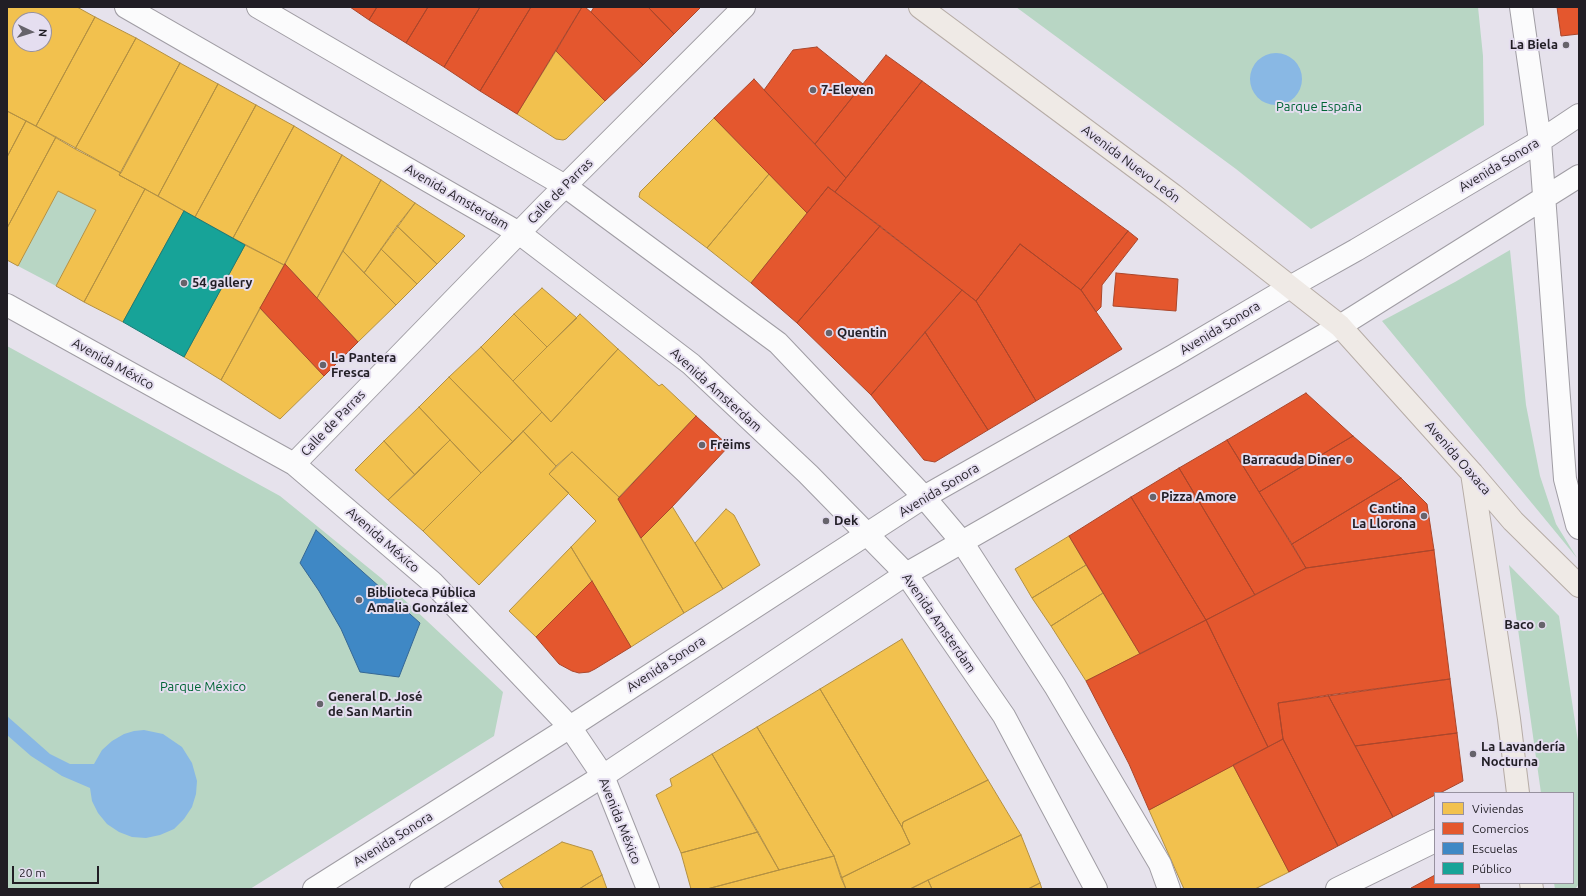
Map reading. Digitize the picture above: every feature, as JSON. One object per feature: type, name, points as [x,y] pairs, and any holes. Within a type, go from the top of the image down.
[{"type":"main road","name":"Avenida Nuevo León","points":[[920,7],[1172,195],[1340,326]]},
{"type":"main road","name":"Avenida Oaxaca","points":[[1340,326],[1513,521],[1579,586]]},
{"type":"main road","points":[[1472,473],[1509,719],[1518,792]]},
{"type":"street","name":"Avenida Amsterdam","points":[[126,7],[519,233],[691,364],[808,474],[906,574],[1004,716],[1096,889]]},
{"type":"street","points":[[258,7],[566,186],[778,343],[924,497],[962,542],[1055,686],[1160,864],[1169,889]]},
{"type":"street","name":"Calle de Parras","points":[[294,464],[519,233],[744,7]]},
{"type":"street","points":[[1521,7],[1540,141],[1565,479],[1579,528]]},
{"type":"street","name":"Avenida Sonora","points":[[314,889],[570,727],[924,497],[1356,250],[1540,141],[1579,115]]},
{"type":"street","points":[[421,889],[603,776],[906,574],[1340,326],[1579,176]]},
{"type":"street","name":"Avenida México","points":[[7,305],[294,464],[432,582],[570,727],[603,776],[648,889]]},
{"type":"street","points":[[1337,889],[1434,841]]},
{"type":"green space","name":"Parque España","points":[[1016,7],[1478,7],[1483,56],[1484,125],[1311,229],[1236,169]]},
{"type":"green space","points":[[58,191],[96,210],[56,286],[18,266]]},
{"type":"green space","points":[[1510,250],[1526,405],[1540,476],[1556,524],[1577,558],[1382,321],[1455,282]]},
{"type":"green space","name":"Parque México","points":[[7,346],[280,496],[381,578],[503,692],[494,736],[250,889],[7,889]]},
{"type":"green space","points":[[1509,565],[1559,616],[1579,748],[1579,884],[1575,889],[1555,889],[1554,884],[1574,884],[1574,792],[1541,792]]},
{"type":"water","points":[[1271,53],[1281,53],[1295,60],[1302,74],[1302,84],[1295,98],[1281,105],[1271,105],[1261,101],[1254,94],[1250,84],[1250,74],[1254,64],[1261,57]]},
{"type":"water","points":[[7,716],[50,754],[70,764],[94,764],[102,750],[112,741],[124,734],[144,730],[163,734],[182,747],[192,763],[197,781],[196,794],[192,807],[184,819],[174,829],[160,835],[146,838],[132,837],[119,832],[107,824],[98,813],[92,801],[90,788],[62,776],[31,756],[7,735]]},
{"type":"building: Viviendas","points":[[7,7],[77,7],[95,17],[36,126],[7,111]]},
{"type":"building: Viviendas","points":[[95,17],[136,38],[75,149],[36,126]]},
{"type":"building: Viviendas","points":[[136,38],[180,63],[121,173],[75,149]]},
{"type":"building: Viviendas","points":[[556,51],[605,101],[566,139],[563,140],[556,139],[517,114]]},
{"type":"building: Viviendas","points":[[180,63],[218,84],[158,196],[119,175]]},
{"type":"building: Viviendas","points":[[218,84],[256,105],[195,217],[158,196]]},
{"type":"building: Viviendas","points":[[256,105],[294,126],[233,238],[195,217]]},
{"type":"building: Viviendas","points":[[7,111],[26,121],[7,157]]},
{"type":"building: Viviendas","points":[[714,118],[769,174],[707,248],[639,197],[640,192]]},
{"type":"building: Viviendas","points":[[26,121],[56,137],[7,228],[7,157]]},
{"type":"building: Viviendas","points":[[294,126],[342,155],[284,265],[233,238]]},
{"type":"building: Viviendas","points":[[56,137],[121,173],[119,175],[145,189],[84,302],[56,286],[96,210],[58,191],[18,266],[7,260],[7,228]]},
{"type":"building: Viviendas","points":[[342,155],[381,180],[317,298],[285,264]]},
{"type":"building: Viviendas","points":[[769,174],[807,213],[751,283],[707,248]]},
{"type":"building: Viviendas","points":[[381,180],[415,203],[364,273],[343,251]]},
{"type":"building: Viviendas","points":[[145,189],[184,211],[123,322],[84,302]]},
{"type":"building: Viviendas","points":[[415,203],[465,236],[437,264],[397,226]]},
{"type":"building: Viviendas","points":[[397,226],[437,264],[417,284],[381,249]]},
{"type":"building: Viviendas","points":[[245,245],[284,265],[221,380],[184,357]]},
{"type":"building: Viviendas","points":[[381,249],[417,284],[396,305],[364,273]]},
{"type":"building: Viviendas","points":[[343,251],[396,305],[358,342],[317,298]]},
{"type":"building: Viviendas","points":[[542,288],[577,318],[547,347],[514,314]]},
{"type":"building: Viviendas","points":[[260,308],[324,376],[280,419],[221,380]]},
{"type":"building: Viviendas","points":[[514,314],[547,347],[513,381],[481,347]]},
{"type":"building: Viviendas","points":[[580,314],[618,349],[551,422],[513,381]]},
{"type":"building: Viviendas","points":[[481,347],[542,412],[513,442],[449,377]]},
{"type":"building: Viviendas","points":[[618,349],[659,386],[662,384],[696,416],[619,497],[572,452],[556,466],[523,431],[542,412],[551,422]]},
{"type":"building: Viviendas","points":[[449,377],[513,442],[481,473],[419,407]]},
{"type":"building: Viviendas","points":[[419,407],[450,440],[415,475],[384,441]]},
{"type":"building: Viviendas","points":[[523,431],[556,466],[549,474],[569,493],[479,585],[423,531]]},
{"type":"building: Viviendas","points":[[450,440],[481,473],[423,531],[388,500]]},
{"type":"building: Viviendas","points":[[384,441],[415,475],[388,500],[355,470]]},
{"type":"building: Viviendas","points":[[572,452],[619,497],[618,499],[684,613],[631,647],[571,547],[596,521],[549,474]]},
{"type":"building: Viviendas","points":[[672,506],[723,589],[684,613],[641,538]]},
{"type":"building: Viviendas","points":[[726,509],[734,515],[760,565],[723,589],[695,543]]},
{"type":"building: Viviendas","points":[[1069,536],[1086,565],[1032,598],[1015,569]]},
{"type":"building: Viviendas","points":[[571,547],[592,581],[536,637],[509,611]]},
{"type":"building: Viviendas","points":[[1086,565],[1103,593],[1051,626],[1032,598]]},
{"type":"building: Viviendas","points":[[1103,593],[1140,654],[1086,681],[1051,626]]},
{"type":"building: Viviendas","points":[[902,639],[988,780],[903,822],[902,827],[820,689]]},
{"type":"building: Viviendas","points":[[820,689],[902,827],[910,844],[841,878],[834,856],[757,727]]},
{"type":"building: Viviendas","points":[[757,727],[834,856],[779,870],[712,754]]},
{"type":"building: Viviendas","points":[[712,754],[758,832],[681,853],[656,795],[672,786],[670,779]]},
{"type":"building: Viviendas","points":[[1233,765],[1289,872],[1255,889],[1184,889],[1149,810]]},
{"type":"building: Viviendas","points":[[988,780],[1021,835],[910,889],[846,889],[841,878],[910,844],[902,827],[903,822]]},
{"type":"building: Viviendas","points":[[758,832],[779,870],[707,889],[691,889],[681,853]]},
{"type":"building: Viviendas","points":[[1021,835],[1040,883],[1028,889],[932,889],[928,880]]},
{"type":"building: Viviendas","points":[[562,842],[592,851],[602,875],[579,889],[504,889],[499,881]]},
{"type":"building: Viviendas","points":[[834,856],[846,889],[707,889],[779,870]]},
{"type":"building: Viviendas","points":[[602,875],[607,889],[579,889]]},
{"type":"building: Viviendas","points":[[928,880],[932,889],[910,889]]},
{"type":"building: Viviendas","points":[[1040,883],[1042,889],[1028,889]]},
{"type":"building: Comercios","points":[[350,7],[377,7],[369,20]]},
{"type":"building: Comercios","points":[[377,7],[428,7],[406,43],[369,20]]},
{"type":"building: Comercios","points":[[428,7],[480,7],[444,67],[406,43]]},
{"type":"building: Comercios","points":[[480,7],[531,7],[480,91],[444,67]]},
{"type":"building: Comercios","points":[[531,7],[582,7],[517,114],[480,91]]},
{"type":"building: Comercios","points":[[582,7],[585,7],[592,13],[643,65],[605,101],[556,51]]},
{"type":"building: Comercios","points":[[594,7],[648,7],[674,34],[643,65],[591,12]]},
{"type":"building: Comercios","points":[[648,7],[701,7],[674,34]]},
{"type":"building: Comercios","points":[[1557,7],[1579,7],[1579,34],[1561,36]]},
{"type":"building: Comercios","points":[[817,47],[863,84],[815,144],[764,90],[793,50]]},
{"type":"building: Comercios","points":[[886,55],[922,81],[846,178],[815,144]]},
{"type":"building: Comercios","points":[[754,79],[846,178],[835,192],[828,187],[807,213],[714,118]]},
{"type":"building: Comercios","points":[[922,81],[1128,231],[1081,290],[1020,244],[976,301],[835,192]]},
{"type":"building: Comercios","points":[[828,187],[880,226],[797,323],[751,283]]},
{"type":"building: Comercios","points":[[880,226],[962,290],[871,395],[797,323]]},
{"type":"building: Comercios","points":[[1128,231],[1138,239],[1102,285],[1101,307],[1096,312],[1081,290]]},
{"type":"building: Comercios","points":[[1020,244],[1081,290],[1122,349],[1036,401],[976,301]]},
{"type":"building: Comercios","points":[[285,264],[358,342],[324,376],[260,308]]},
{"type":"building: Comercios","points":[[1116,273],[1178,279],[1176,311],[1113,306]]},
{"type":"building: Comercios","points":[[962,290],[976,301],[1036,401],[988,430],[925,332]]},
{"type":"building: Comercios","points":[[925,332],[988,430],[935,462],[924,460],[871,395]]},
{"type":"building: Comercios","points":[[1306,393],[1353,436],[1259,492],[1227,440]]},
{"type":"building: Comercios","points":[[696,416],[729,446],[641,538],[618,499]]},
{"type":"building: Comercios","points":[[1353,436],[1401,478],[1292,544],[1259,492]]},
{"type":"building: Comercios","points":[[1227,440],[1306,568],[1255,595],[1179,468]]},
{"type":"building: Comercios","points":[[1179,468],[1255,595],[1206,620],[1131,497]]},
{"type":"building: Comercios","points":[[1401,478],[1427,504],[1434,550],[1306,568],[1292,544]]},
{"type":"building: Comercios","points":[[1131,497],[1206,620],[1140,654],[1069,536]]},
{"type":"building: Comercios","points":[[1434,550],[1450,679],[1278,703],[1283,739],[1268,747],[1206,620],[1306,568]]},
{"type":"building: Comercios","points":[[592,581],[631,647],[589,672],[579,673],[559,664],[536,637]]},
{"type":"building: Comercios","points":[[1206,620],[1268,747],[1149,810],[1129,764],[1086,681]]},
{"type":"building: Comercios","points":[[1450,679],[1457,733],[1355,746],[1328,695]]},
{"type":"building: Comercios","points":[[1328,695],[1393,817],[1338,846],[1283,739],[1278,703]]},
{"type":"building: Comercios","points":[[1457,733],[1463,781],[1442,792],[1434,792],[1434,796],[1393,817],[1355,746]]},
{"type":"building: Comercios","points":[[1283,739],[1338,846],[1289,872],[1233,765]]},
{"type":"building: Comercios","points":[[1434,876],[1434,884],[1479,884],[1480,889],[1412,889],[1411,888]]},
{"type":"building: Escuelas","name":"Biblioteca Pública Amalia González","points":[[316,530],[420,623],[399,677],[360,672],[341,629],[319,591],[300,563]]},
{"type":"building: Público","points":[[184,211],[245,245],[184,357],[123,322]]},
{"type":"place","name":"La Biela","points":[[1566,45]]},
{"type":"place","name":"7-Eleven","points":[[813,90]]},
{"type":"place","name":"54 gallery","points":[[184,283]]},
{"type":"place","name":"Quentin","points":[[829,333]]},
{"type":"place","name":"La Pantera Fresca","points":[[323,365]]},
{"type":"place","name":"Frëims","points":[[702,445]]},
{"type":"place","name":"Barracuda Diner","points":[[1349,460]]},
{"type":"place","name":"Pizza Amore","points":[[1153,497]]},
{"type":"place","name":"Cantina La Llorona","points":[[1424,516]]},
{"type":"place","name":"Dek","points":[[826,521]]},
{"type":"place","name":"Biblioteca Pública Amalia González","points":[[359,600]]},
{"type":"place","name":"Baco","points":[[1542,625]]},
{"type":"place","name":"General D. José de San Martin","points":[[320,704]]},
{"type":"place","name":"La Lavandería Nocturna","points":[[1473,754]]}]
